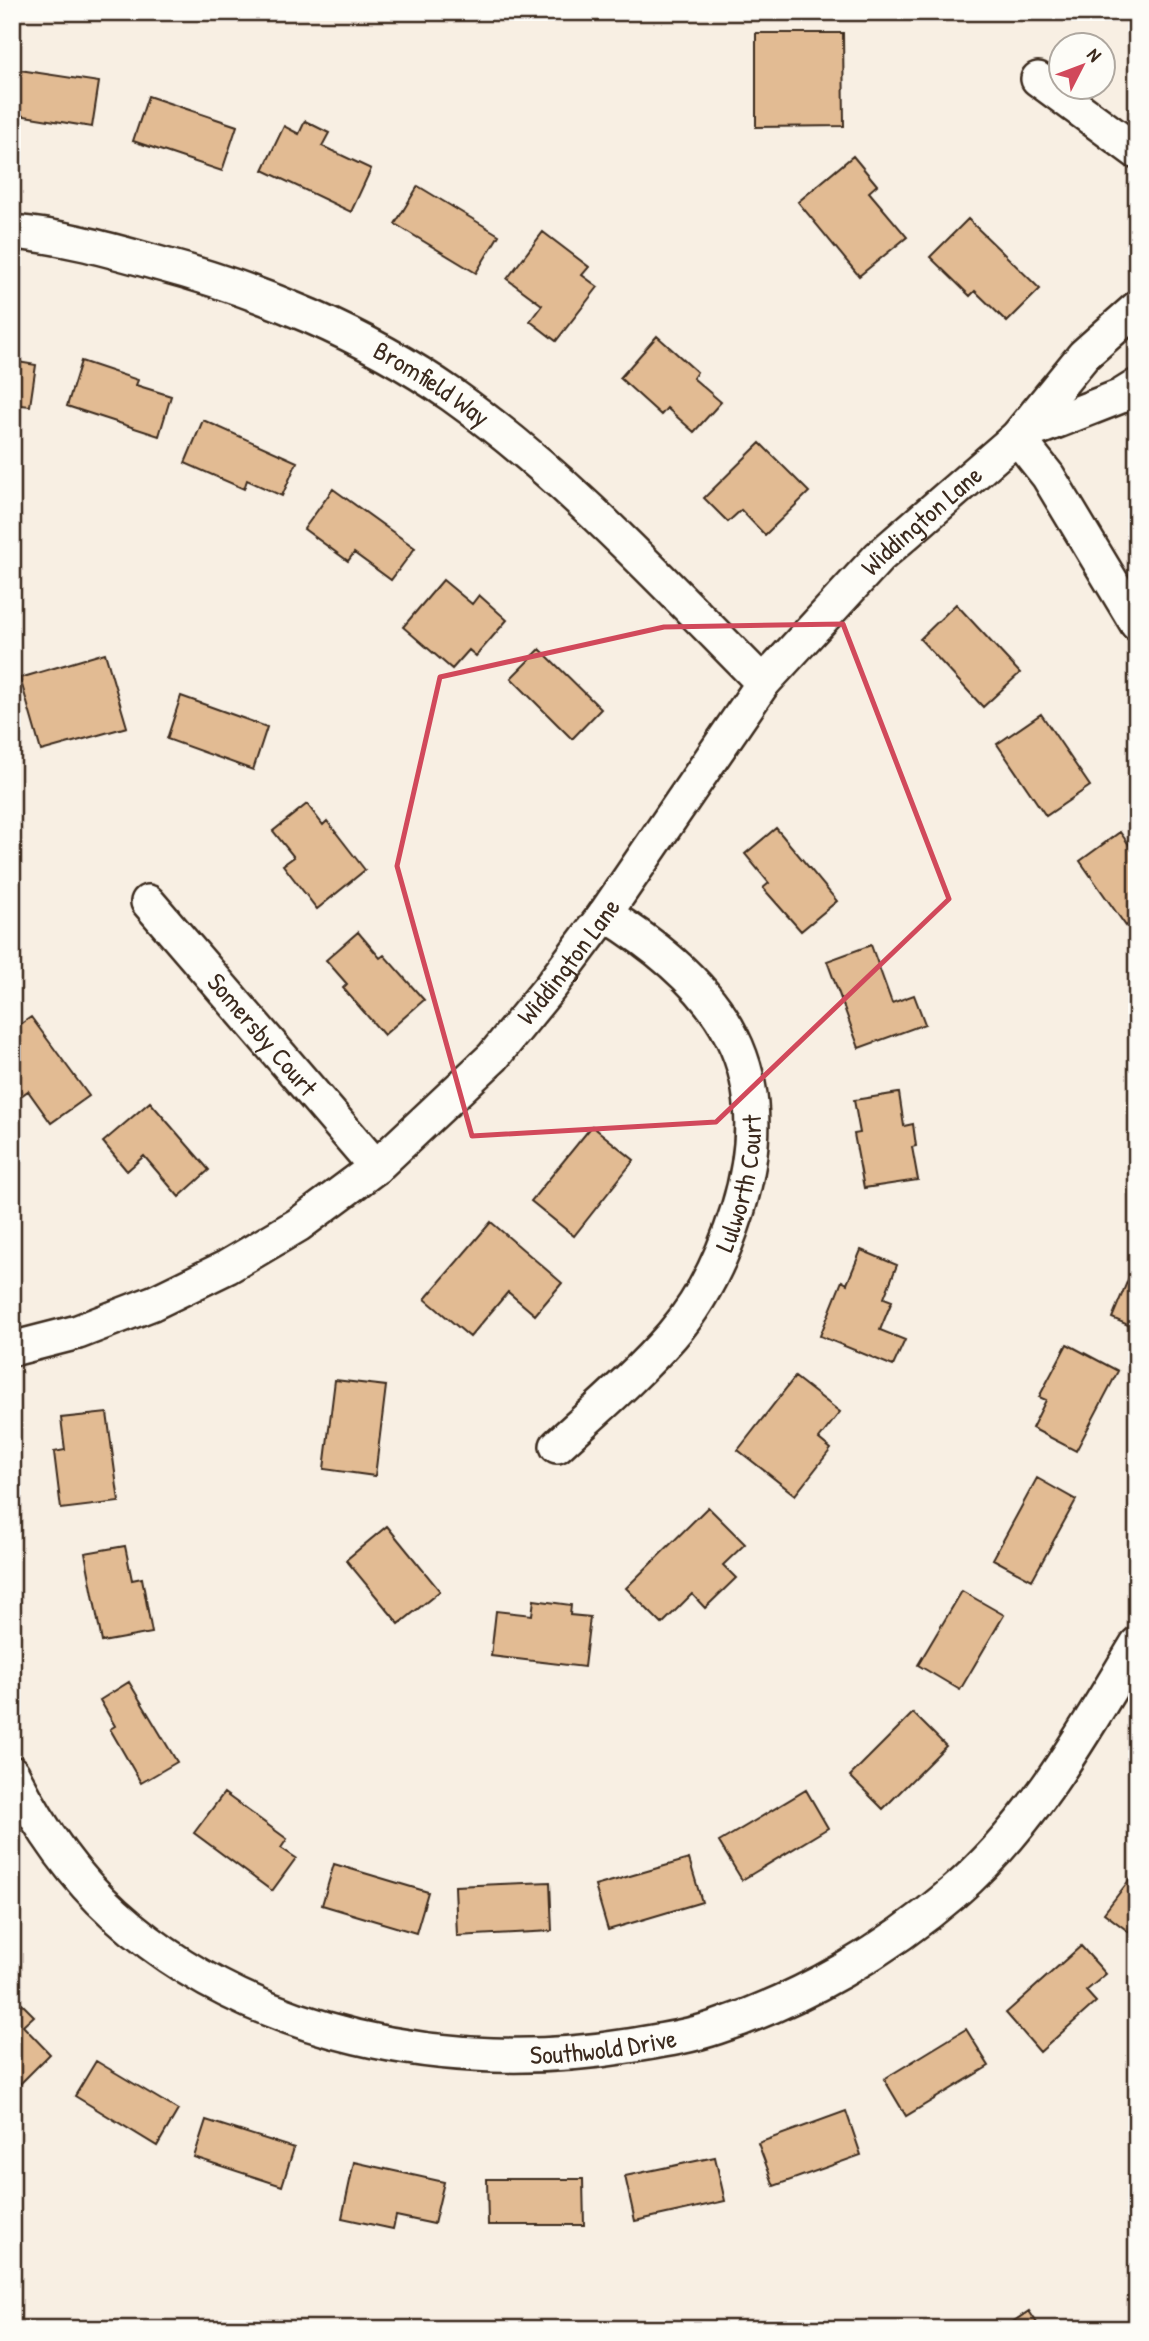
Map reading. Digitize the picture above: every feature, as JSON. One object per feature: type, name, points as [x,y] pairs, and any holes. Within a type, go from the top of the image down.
[{"type":"street","points":[[1038,79],[1137,152]]},
{"type":"street","name":"Bromfield Way","points":[[12,232],[75,242],[245,289],[348,335],[450,393],[534,460],[595,514],[763,683]]},
{"type":"street","name":"Widdington Lane","points":[[12,1349],[103,1322],[153,1303],[227,1267],[298,1225],[376,1167],[493,1057],[605,914],[763,683],[879,557],[1017,437],[1084,355],[1137,308]]},
{"type":"street","name":"Widdington Lane","points":[[1017,437],[1121,396],[1137,386]]},
{"type":"street","points":[[1017,437],[1048,476],[1137,624]]},
{"type":"street","name":"Somersby Court","points":[[148,902],[376,1167]]},
{"type":"street","name":"Lulworth Court","points":[[557,1446],[642,1366],[691,1309],[713,1275],[731,1232],[752,1155],[753,1120],[748,1079],[735,1043],[717,1011],[684,970],[605,914]]},
{"type":"street","name":"Southwold Drive","points":[[12,1773],[42,1827],[72,1868],[114,1913],[166,1954],[217,1986],[340,2032],[377,2040],[482,2057],[550,2057],[677,2038],[717,2027],[805,1989],[846,1967],[906,1928],[954,1892],[1031,1809],[1061,1769],[1137,1644]]},
{"type":"highlighted area","points":[[843,624],[949,899],[716,1122],[472,1136],[397,866],[440,677],[664,627]]},
{"type":"building","points":[[756,33],[843,33],[844,126],[756,127]]},
{"type":"building","points":[[13,69],[99,82],[92,127],[12,114]]},
{"type":"building","points":[[148,96],[237,126],[222,171],[133,141]]},
{"type":"building","points":[[305,121],[329,133],[322,146],[371,169],[351,212],[263,170],[284,126],[299,134]]},
{"type":"building","points":[[853,156],[877,185],[869,192],[907,237],[859,276],[798,202]]},
{"type":"building","points":[[418,186],[499,235],[476,273],[395,224]]},
{"type":"building","points":[[968,219],[1040,289],[1007,322],[975,291],[970,296],[930,257]]},
{"type":"building","points":[[543,232],[589,267],[582,275],[598,287],[556,341],[530,321],[542,305],[507,279]]},
{"type":"building","points":[[657,336],[697,372],[693,378],[721,402],[694,432],[667,408],[661,415],[620,378]]},
{"type":"building","points":[[12,361],[36,365],[30,406],[12,404]]},
{"type":"building","points":[[81,361],[138,380],[136,385],[171,396],[159,436],[67,406]]},
{"type":"building","points":[[203,420],[297,462],[282,496],[247,480],[244,489],[185,463]]},
{"type":"building","points":[[760,443],[809,492],[765,535],[741,510],[728,522],[704,498]]},
{"type":"building","points":[[333,489],[415,548],[391,580],[354,553],[348,561],[304,529]]},
{"type":"building","points":[[443,580],[472,604],[479,595],[507,620],[476,656],[469,650],[452,669],[403,627]]},
{"type":"building","points":[[956,604],[1020,673],[983,707],[920,639]]},
{"type":"building","points":[[540,649],[601,709],[572,739],[511,678]]},
{"type":"building","points":[[105,653],[127,727],[41,751],[20,678]]},
{"type":"building","points":[[181,696],[267,727],[253,770],[167,739]]},
{"type":"building","points":[[1041,714],[1090,786],[1046,816],[997,744]]},
{"type":"building","points":[[307,804],[323,825],[327,821],[365,870],[317,909],[283,865],[294,857],[273,831]]},
{"type":"building","points":[[776,828],[837,901],[801,931],[763,888],[769,883],[745,854]]},
{"type":"building","points":[[1120,832],[1137,856],[1137,918],[1126,926],[1080,861]]},
{"type":"building","points":[[358,932],[380,958],[384,955],[424,1000],[384,1035],[343,988],[347,984],[326,960]]},
{"type":"building","points":[[871,945],[892,1003],[914,995],[925,1024],[859,1048],[827,961]]},
{"type":"building","points":[[31,1017],[89,1096],[51,1123],[28,1091],[18,1098],[12,1089],[12,1030]]},
{"type":"building","points":[[899,1093],[904,1126],[913,1124],[916,1146],[912,1147],[918,1180],[864,1188],[854,1134],[860,1133],[854,1100]]},
{"type":"building","points":[[150,1102],[209,1170],[179,1197],[144,1156],[127,1171],[103,1142]]},
{"type":"building","points":[[592,1126],[634,1160],[574,1236],[531,1201]]},
{"type":"building","points":[[491,1222],[562,1283],[535,1315],[508,1292],[470,1337],[425,1299]]},
{"type":"building","points":[[861,1250],[897,1265],[884,1298],[892,1301],[880,1330],[905,1340],[893,1366],[820,1336],[842,1281],[847,1284]]},
{"type":"building","points":[[1137,1258],[1137,1329],[1112,1318]]},
{"type":"building","points":[[1067,1344],[1118,1371],[1076,1451],[1032,1428],[1046,1400],[1039,1397]]},
{"type":"building","points":[[795,1377],[840,1412],[819,1439],[831,1449],[795,1495],[738,1450]]},
{"type":"building","points":[[335,1380],[386,1386],[375,1476],[324,1469]]},
{"type":"building","points":[[107,1413],[119,1502],[61,1509],[54,1452],[65,1450],[61,1418]]},
{"type":"building","points":[[1037,1478],[1076,1500],[1032,1580],[993,1559]]},
{"type":"building","points":[[708,1507],[745,1544],[723,1565],[736,1578],[705,1608],[692,1594],[662,1624],[626,1588]]},
{"type":"building","points":[[387,1526],[440,1591],[399,1624],[346,1560]]},
{"type":"building","points":[[125,1546],[132,1580],[142,1578],[152,1633],[102,1642],[85,1553]]},
{"type":"building","points":[[962,1591],[1004,1615],[960,1690],[918,1665]]},
{"type":"building","points":[[534,1600],[571,1605],[570,1615],[590,1617],[584,1667],[491,1656],[496,1611],[532,1615]]},
{"type":"building","points":[[129,1682],[177,1762],[141,1783],[110,1729],[115,1726],[100,1700]]},
{"type":"building","points":[[913,1713],[946,1746],[883,1809],[850,1776]]},
{"type":"building","points":[[806,1790],[828,1828],[742,1880],[719,1842]]},
{"type":"building","points":[[224,1793],[287,1839],[281,1848],[296,1858],[272,1891],[194,1833]]},
{"type":"building","points":[[689,1859],[702,1902],[608,1930],[595,1886]]},
{"type":"building","points":[[334,1864],[428,1892],[416,1933],[322,1905]]},
{"type":"building","points":[[1137,1870],[1137,1938],[1104,1913]]},
{"type":"building","points":[[550,1882],[552,1931],[457,1936],[455,1886]]},
{"type":"building","points":[[1081,1946],[1106,1974],[1086,1991],[1096,2002],[1040,2052],[1006,2013]]},
{"type":"building","points":[[12,1994],[34,2016],[23,2026],[50,2054],[20,2084],[12,2076]]},
{"type":"building","points":[[966,2029],[989,2066],[906,2116],[884,2079]]},
{"type":"building","points":[[96,2061],[178,2110],[157,2146],[75,2096]]},
{"type":"building","points":[[846,2111],[861,2155],[774,2186],[758,2143]]},
{"type":"building","points":[[206,2120],[294,2148],[282,2186],[194,2157]]},
{"type":"building","points":[[715,2157],[725,2201],[635,2221],[625,2176]]},
{"type":"building","points":[[354,2162],[444,2182],[434,2224],[396,2216],[393,2229],[342,2218]]},
{"type":"building","points":[[487,2179],[583,2179],[584,2225],[488,2225]]},
{"type":"building","points":[[1137,2247],[1137,2268],[1130,2266]]},
{"type":"building","points":[[1029,2311],[1041,2329],[1002,2329]]}]
